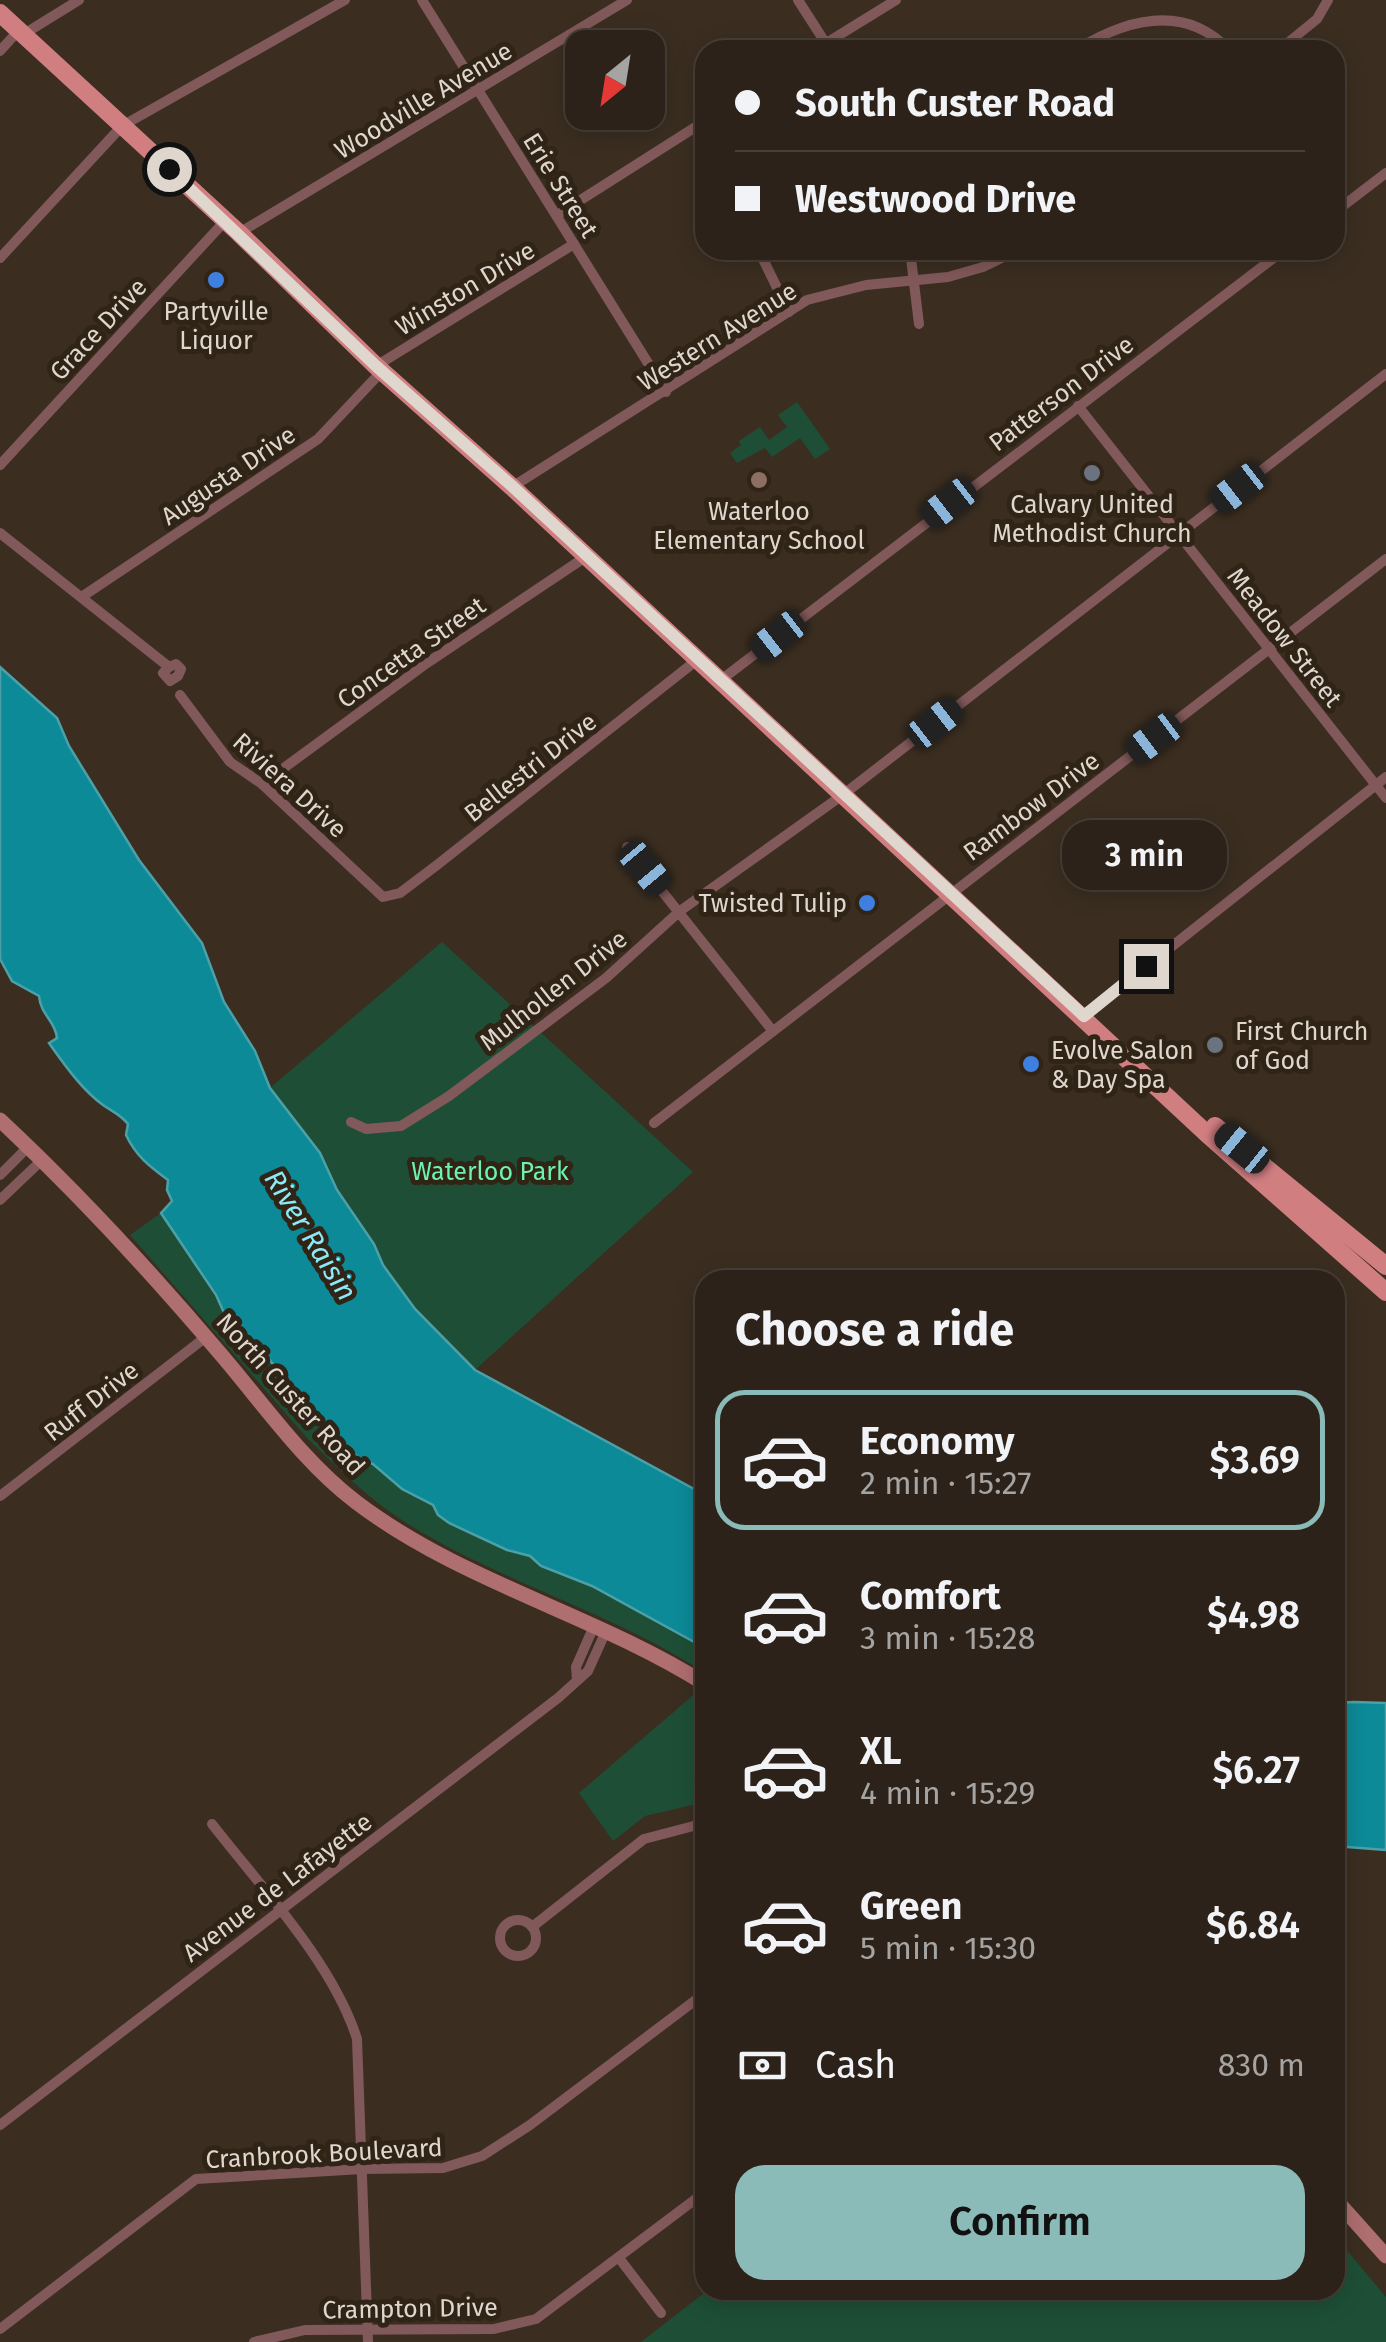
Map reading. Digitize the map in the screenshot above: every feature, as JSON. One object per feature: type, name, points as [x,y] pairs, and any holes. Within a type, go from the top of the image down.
[{"type":"main road","points":[[0,13],[1206,1132],[1386,1292]]},
{"type":"main road","points":[[1084,1016],[1386,1266]]},
{"type":"street","points":[[0,51],[22,32],[78,0]]},
{"type":"street","points":[[0,258],[122,126],[345,0]]},
{"type":"street","name":"Erie Street","points":[[422,0],[666,392]]},
{"type":"street","name":"Woodville Avenue","points":[[232,227],[478,91],[626,0]]},
{"type":"street","points":[[798,0],[824,40]]},
{"type":"street","points":[[837,40],[896,0]]},
{"type":"street","points":[[1291,40],[1317,19],[1328,0]]},
{"type":"street","points":[[1094,40],[1118,26],[1149,21],[1199,29],[1218,40]]},
{"type":"street","points":[[557,216],[695,126]]},
{"type":"street","points":[[1345,204],[1386,173]]},
{"type":"street","name":"Grace Drive","points":[[0,465],[232,227]]},
{"type":"street","name":"Winston Drive","points":[[379,368],[574,244]]},
{"type":"street","points":[[764,260],[789,312]]},
{"type":"street","points":[[911,260],[919,324]]},
{"type":"street","name":"Western Avenue","points":[[512,486],[807,300],[847,288],[948,277],[998,260]]},
{"type":"street","name":"Patterson Drive","points":[[721,680],[1271,260]]},
{"type":"street","name":"Augusta Drive","points":[[82,596],[318,439],[379,368]]},
{"type":"street","name":"Mulhollen Drive","points":[[351,1122],[366,1129],[388,1129],[419,1118],[606,978],[680,911],[844,794],[1386,374]]},
{"type":"street","name":"Meadow Street","points":[[1078,406],[1386,798]]},
{"type":"street","points":[[0,533],[169,667]]},
{"type":"street","name":"Concetta Street","points":[[262,784],[427,663],[587,556]]},
{"type":"street","name":"Rambow Drive","points":[[654,1123],[1386,559]]},
{"type":"street","name":"Bellestri Drive","points":[[383,897],[400,893],[697,660]]},
{"type":"street","name":"Riviera Drive","points":[[180,695],[230,762],[262,784],[383,897]]},
{"type":"street","points":[[1084,1016],[1386,777]]},
{"type":"street","points":[[627,847],[772,1030]]},
{"type":"street","name":"North Custer Road","points":[[0,1120],[206,1337],[322,1472],[353,1500],[412,1539],[600,1628],[695,1679]]},
{"type":"street","points":[[0,1174],[28,1147]]},
{"type":"street","points":[[0,1200],[42,1160]]},
{"type":"street","name":"Ruff Drive","points":[[0,1496],[206,1337]]},
{"type":"street","name":"Avenue de Lafayette","points":[[0,2125],[558,1698],[577,1679],[576,1667],[600,1628]]},
{"type":"street","points":[[212,1824],[327,1975],[352,2022],[360,2062],[368,2342]]},
{"type":"street","points":[[532,1928],[644,1839],[695,1826]]},
{"type":"street","name":"Cranbrook Boulevard","points":[[0,2329],[196,2179],[444,2168],[482,2156],[530,2125],[695,2001]]},
{"type":"street","name":"Crampton Drive","points":[[254,2342],[306,2330],[494,2329],[520,2324],[536,2318],[695,2200]]},
{"type":"street","points":[[1345,2209],[1386,2256]]},
{"type":"street","points":[[620,2258],[662,2313]]},
{"type":"green space","points":[[797,402],[830,449],[815,459],[800,438],[772,457],[765,448],[737,463],[730,453],[741,445],[739,441],[760,427],[769,440],[787,427],[778,415]]},
{"type":"green space","name":"Waterloo Park","points":[[442,942],[693,1172],[475,1370],[415,1309],[383,1265],[374,1244],[337,1190],[320,1153],[270,1088]]},
{"type":"green space","points":[[161,1213],[221,1306],[250,1343],[262,1351],[308,1411],[360,1459],[434,1505],[438,1515],[449,1523],[592,1586],[695,1643],[695,1667],[633,1632],[481,1564],[394,1515],[308,1439],[130,1235]]},
{"type":"green space","points":[[695,1694],[692,1779],[695,1804],[645,1816],[613,1841],[579,1793]]},
{"type":"green space","points":[[1345,2248],[1386,2297],[1386,2342],[641,2342],[695,2300],[1345,2300]]},
{"type":"water","name":"River Raisin","points":[[0,667],[57,718],[69,746],[139,860],[202,943],[224,1002],[255,1051],[270,1088],[320,1153],[337,1190],[415,1309],[475,1370],[695,1490],[695,1643],[592,1586],[449,1523],[433,1505],[360,1459],[308,1411],[263,1351],[226,1317],[216,1295],[161,1213],[172,1201],[168,1180],[134,1149],[126,1135],[128,1124],[95,1099],[67,1068],[49,1043],[57,1038],[56,1032],[39,996],[12,981],[0,959]]},
{"type":"water","points":[[1345,1702],[1386,1703],[1386,1850],[1345,1847]]},
{"type":"place","name":"Partyville Liquor","points":[[216,280]]},
{"type":"place","name":"Calvary United Methodist Church","points":[[1092,473]]},
{"type":"place","name":"Waterloo Elementary School","points":[[759,480]]},
{"type":"place","name":"Twisted Tulip","points":[[867,903]]},
{"type":"place","name":"First Church of God","points":[[1215,1045]]},
{"type":"place","name":"Evolve Salon & Day Spa","points":[[1031,1064]]},
{"type":"route","points":[[169,169],[376,366],[512,486],[1084,1016],[1146,966]]}]
